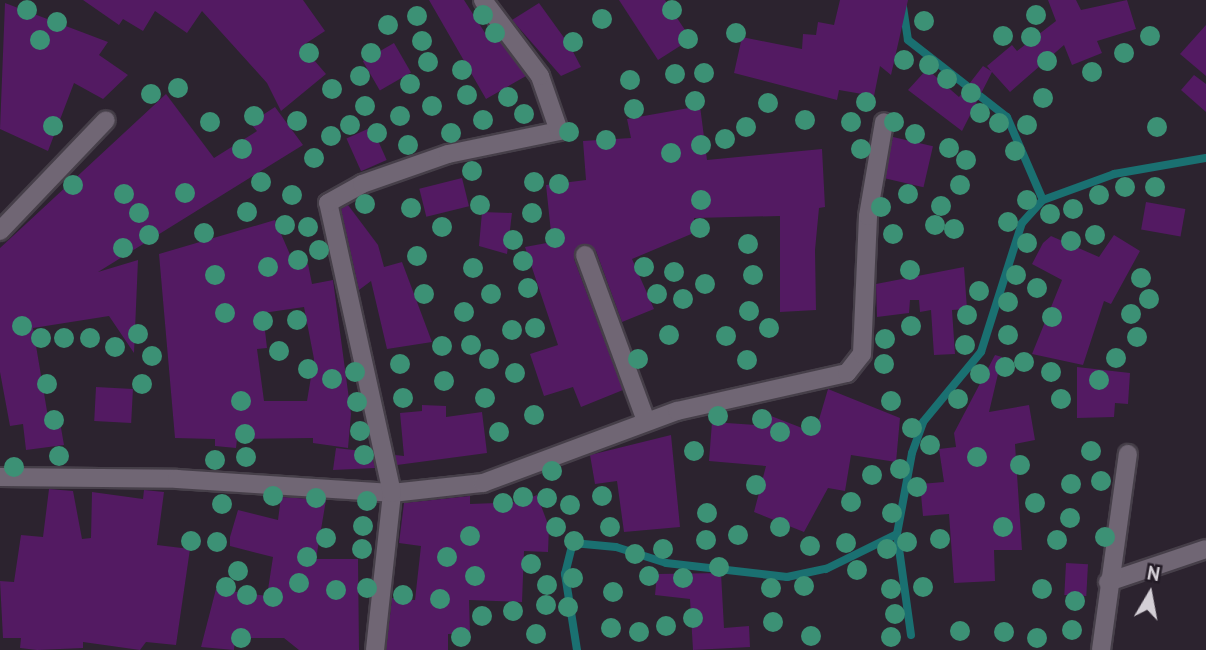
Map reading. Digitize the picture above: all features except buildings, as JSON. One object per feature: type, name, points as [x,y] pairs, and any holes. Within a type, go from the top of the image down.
[{"type":"street","points":[[375,650],[393,493],[328,203],[335,195],[448,154],[559,131],[540,76],[483,0]]},
{"type":"street","points":[[0,232],[106,120]]},
{"type":"street","points":[[0,477],[177,479],[393,493],[524,472],[646,421],[858,366],[869,216],[884,122]]},
{"type":"street","points":[[585,255],[646,421]]},
{"type":"street","points":[[1101,650],[1108,582],[1128,454]]},
{"type":"street","points":[[1108,582],[1206,550]]},
{"type":"waterway","points":[[902,0],[908,40],[1007,117],[1043,200]]},
{"type":"waterway","points":[[911,635],[897,534],[912,453],[923,422],[981,352],[1022,223],[1043,200],[1114,174],[1206,158]]},
{"type":"waterway","points":[[577,650],[565,574],[573,543],[616,547],[666,563],[787,577],[826,569],[897,534]]}]
